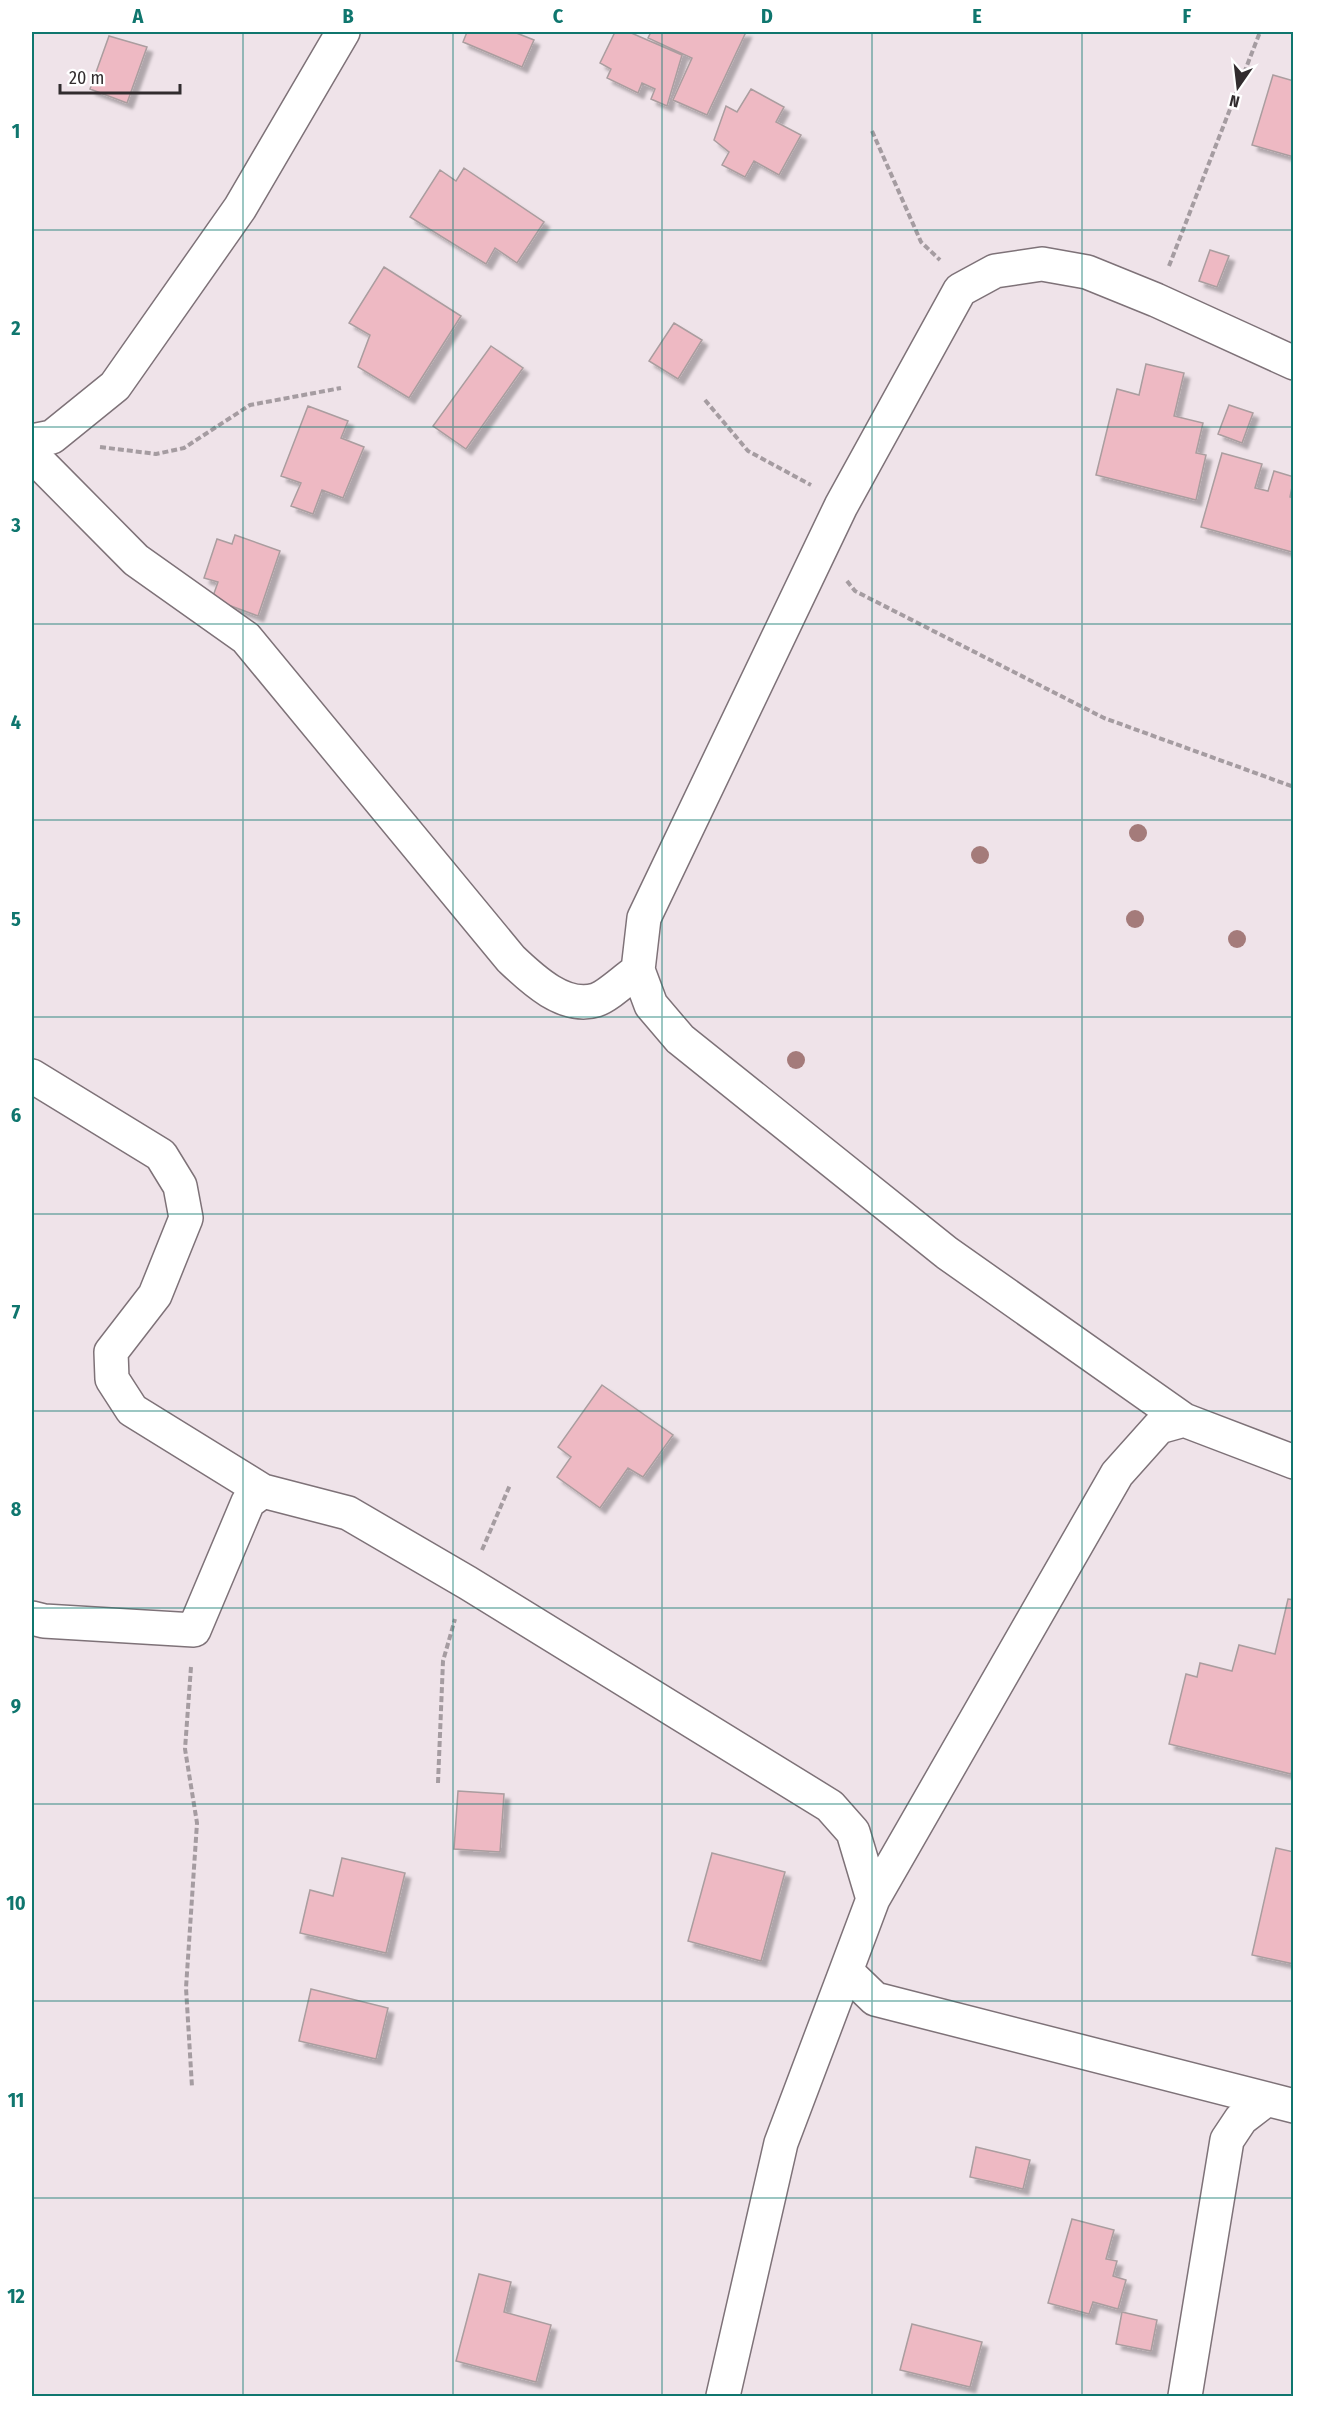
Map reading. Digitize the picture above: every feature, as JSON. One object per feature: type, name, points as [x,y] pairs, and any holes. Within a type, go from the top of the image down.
[{"type":"street","points":[[343,32],[240,208],[115,386],[38,444],[136,560],[246,638],[511,959],[539,986],[573,1001],[596,1000],[638,970]]},
{"type":"street","points":[[1293,363],[1156,300],[1087,272],[1042,264],[995,271],[960,291],[841,506],[644,918],[638,970],[651,1005],[680,1038],[946,1253],[1184,1420],[1293,1462]]},
{"type":"street","points":[[32,1076],[161,1155],[180,1186],[186,1218],[155,1295],[111,1352],[112,1379],[132,1410],[263,1491],[348,1513],[468,1583],[830,1806],[854,1832],[873,1899]]},
{"type":"street","points":[[723,2397],[782,2143],[873,1899],[1118,1474],[1159,1427],[1184,1420]]},
{"type":"street","points":[[32,1618],[44,1621],[194,1630],[248,1502],[263,1491]]},
{"type":"street","points":[[846,1971],[874,1999],[1280,2103]]},
{"type":"street","points":[[1185,2397],[1227,2140],[1241,2118],[1280,2103]]},
{"type":"path","points":[[1156,300],[1260,32]]},
{"type":"path","points":[[872,131],[921,242],[950,270],[960,291]]},
{"type":"path","points":[[38,444],[104,447],[156,454],[184,448],[250,405],[341,388]]},
{"type":"path","points":[[705,400],[748,452],[814,487],[841,506]]},
{"type":"path","points":[[821,548],[855,591],[1104,718],[1293,787]]},
{"type":"path","points":[[438,1783],[443,1661],[468,1583],[510,1485]]},
{"type":"path","points":[[192,2087],[186,1988],[197,1823],[185,1749],[194,1630]]},
{"type":"building","points":[[467,32],[514,32],[534,40],[522,67],[463,42]]},
{"type":"building","points":[[615,32],[629,32],[682,55],[667,106],[651,99],[655,89],[642,83],[638,93],[607,78],[611,69],[600,63]]},
{"type":"building","points":[[651,32],[746,32],[707,115],[673,100],[692,58],[648,38]]},
{"type":"building","points":[[109,36],[147,47],[127,103],[90,89]]},
{"type":"building","points":[[1273,75],[1294,81],[1294,157],[1252,145]]},
{"type":"building","points":[[751,89],[784,107],[776,122],[801,135],[779,175],[754,161],[745,177],[722,165],[729,152],[714,140],[726,106],[737,112]]},
{"type":"building","points":[[464,168],[544,222],[517,263],[495,248],[486,264],[410,217],[440,170],[456,181]]},
{"type":"building","points":[[1210,250],[1229,256],[1217,287],[1199,281]]},
{"type":"building","points":[[384,267],[461,316],[409,398],[358,367],[370,335],[349,323]]},
{"type":"building","points":[[674,323],[702,340],[678,379],[649,361]]},
{"type":"building","points":[[491,346],[523,368],[466,449],[433,426]]},
{"type":"building","points":[[1146,364],[1184,373],[1174,416],[1203,423],[1196,453],[1206,455],[1196,500],[1096,475],[1117,389],[1139,395]]},
{"type":"building","points":[[1229,405],[1253,413],[1242,443],[1218,434]]},
{"type":"building","points":[[308,406],[348,421],[341,438],[364,447],[343,498],[322,490],[313,514],[291,506],[301,483],[281,476]]},
{"type":"building","points":[[1222,453],[1262,464],[1255,488],[1268,491],[1274,471],[1294,477],[1290,497],[1294,498],[1292,552],[1201,527]]},
{"type":"building","points":[[235,535],[280,551],[258,616],[212,599],[218,582],[204,578],[217,539],[232,544]]},
{"type":"building","points":[[602,1385],[673,1435],[643,1477],[628,1468],[600,1508],[557,1477],[571,1457],[558,1447]]},
{"type":"building","points":[[1288,1599],[1294,1600],[1294,1762],[1291,1774],[1169,1744],[1186,1674],[1197,1677],[1200,1663],[1232,1671],[1239,1645],[1275,1654]]},
{"type":"building","points":[[458,1791],[504,1794],[500,1852],[454,1849]]},
{"type":"building","points":[[1276,1848],[1294,1852],[1294,1964],[1252,1955]]},
{"type":"building","points":[[712,1853],[785,1872],[761,1961],[688,1941]]},
{"type":"building","points":[[342,1858],[405,1873],[386,1953],[300,1933],[310,1890],[333,1896]]},
{"type":"building","points":[[311,1989],[388,2008],[376,2059],[299,2041]]},
{"type":"building","points":[[976,2147],[1030,2160],[1023,2189],[970,2177]]},
{"type":"building","points":[[1072,2219],[1114,2230],[1106,2259],[1117,2261],[1113,2276],[1126,2280],[1118,2309],[1093,2302],[1089,2314],[1048,2303]]},
{"type":"building","points":[[479,2274],[511,2282],[504,2312],[551,2325],[536,2382],[456,2361]]},
{"type":"building","points":[[1122,2312],[1157,2320],[1151,2351],[1116,2344]]},
{"type":"building","points":[[912,2324],[982,2342],[970,2387],[900,2370]]}]
